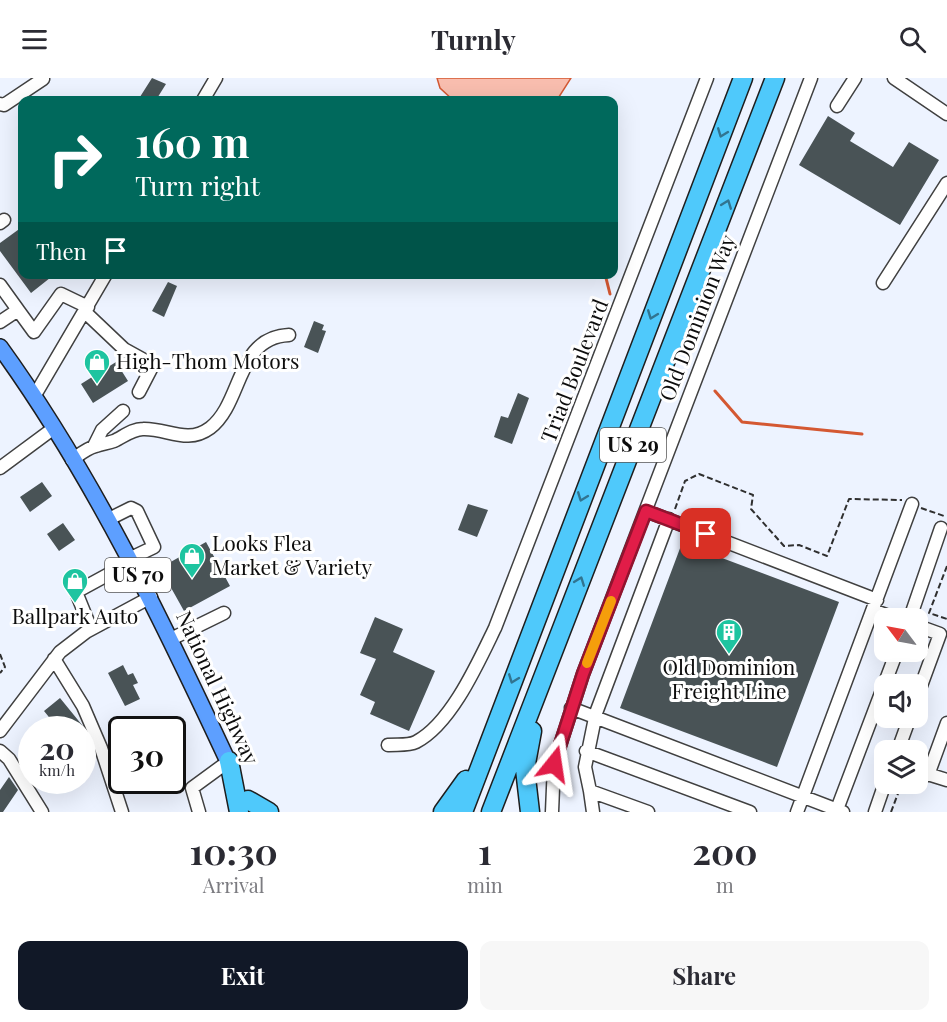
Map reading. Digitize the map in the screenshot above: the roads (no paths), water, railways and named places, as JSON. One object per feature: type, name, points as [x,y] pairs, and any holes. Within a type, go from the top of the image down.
[{"type":"highway","name":"US 29","points":[[463,812],[743,78]]},
{"type":"highway","name":"US 29","points":[[491,812],[775,78]]},
{"type":"highway","points":[[530,812],[525,769],[530,736],[570,608]]},
{"type":"highway","points":[[443,812],[459,793],[493,732]]},
{"type":"highway","points":[[228,761],[248,808],[269,812]]},
{"type":"main road","name":"US 70","points":[[0,347],[35,395]]},
{"type":"main road","name":"National Highway","points":[[35,395],[151,597],[228,761]]},
{"type":"street","points":[[205,96],[216,78]]},
{"type":"street","name":"Triad Boulevard","points":[[388,745],[413,744],[430,732],[472,675],[495,628],[531,541],[707,78]]},
{"type":"street","name":"Old Dominion Way","points":[[552,812],[554,764],[571,708],[811,78]]},
{"type":"street","points":[[837,106],[855,78]]},
{"type":"street","points":[[894,78],[947,114]]},
{"type":"street","points":[[0,105],[4,105],[43,79]]},
{"type":"street","points":[[883,283],[947,183]]},
{"type":"street","points":[[35,395],[103,279]]},
{"type":"street","points":[[0,285],[34,332],[61,294],[87,309],[124,350],[153,365],[139,392]]},
{"type":"street","points":[[0,322],[18,310]]},
{"type":"street","points":[[72,460],[94,446],[112,442],[142,429],[187,436],[199,434],[222,415],[236,382],[258,348],[272,338],[289,335]]},
{"type":"street","points":[[94,446],[102,430],[123,411]]},
{"type":"street","points":[[0,468],[54,428]]},
{"type":"street","points":[[797,812],[912,504]]},
{"type":"street","points":[[92,629],[76,592],[154,548],[136,511],[131,508],[107,520]]},
{"type":"street","points":[[646,511],[879,608]]},
{"type":"street","points":[[593,812],[585,767],[586,751],[596,718],[670,520]]},
{"type":"street","points":[[914,608],[944,522]]},
{"type":"street","points":[[0,731],[54,659],[92,629],[151,597]]},
{"type":"street","points":[[171,639],[224,613]]},
{"type":"street","points":[[927,674],[944,635],[928,629]]},
{"type":"street","points":[[54,659],[82,706],[101,748],[122,812]]},
{"type":"street","points":[[571,708],[804,795],[839,811],[893,662]]},
{"type":"street","points":[[928,763],[947,723]]},
{"type":"street","points":[[0,750],[9,759],[42,812]]},
{"type":"street","points":[[586,751],[750,812]]},
{"type":"street","points":[[199,812],[192,788],[228,761]]},
{"type":"street","points":[[928,774],[947,780]]},
{"type":"street","points":[[590,791],[648,812]]},
{"type":"street","points":[[875,812],[881,794]]},
{"type":"waterway","points":[[606,279],[610,294]]},
{"type":"waterway","points":[[715,391],[742,422],[862,434]]},
{"type":"place","name":"High-Thom Motors","points":[[97,385]]},
{"type":"place","name":"Looks Flea Market & Variety","points":[[192,579]]},
{"type":"place","name":"Ballpark Auto","points":[[75,604]]},
{"type":"place","name":"Old Dominion Freight Line","points":[[729,655]]}]
